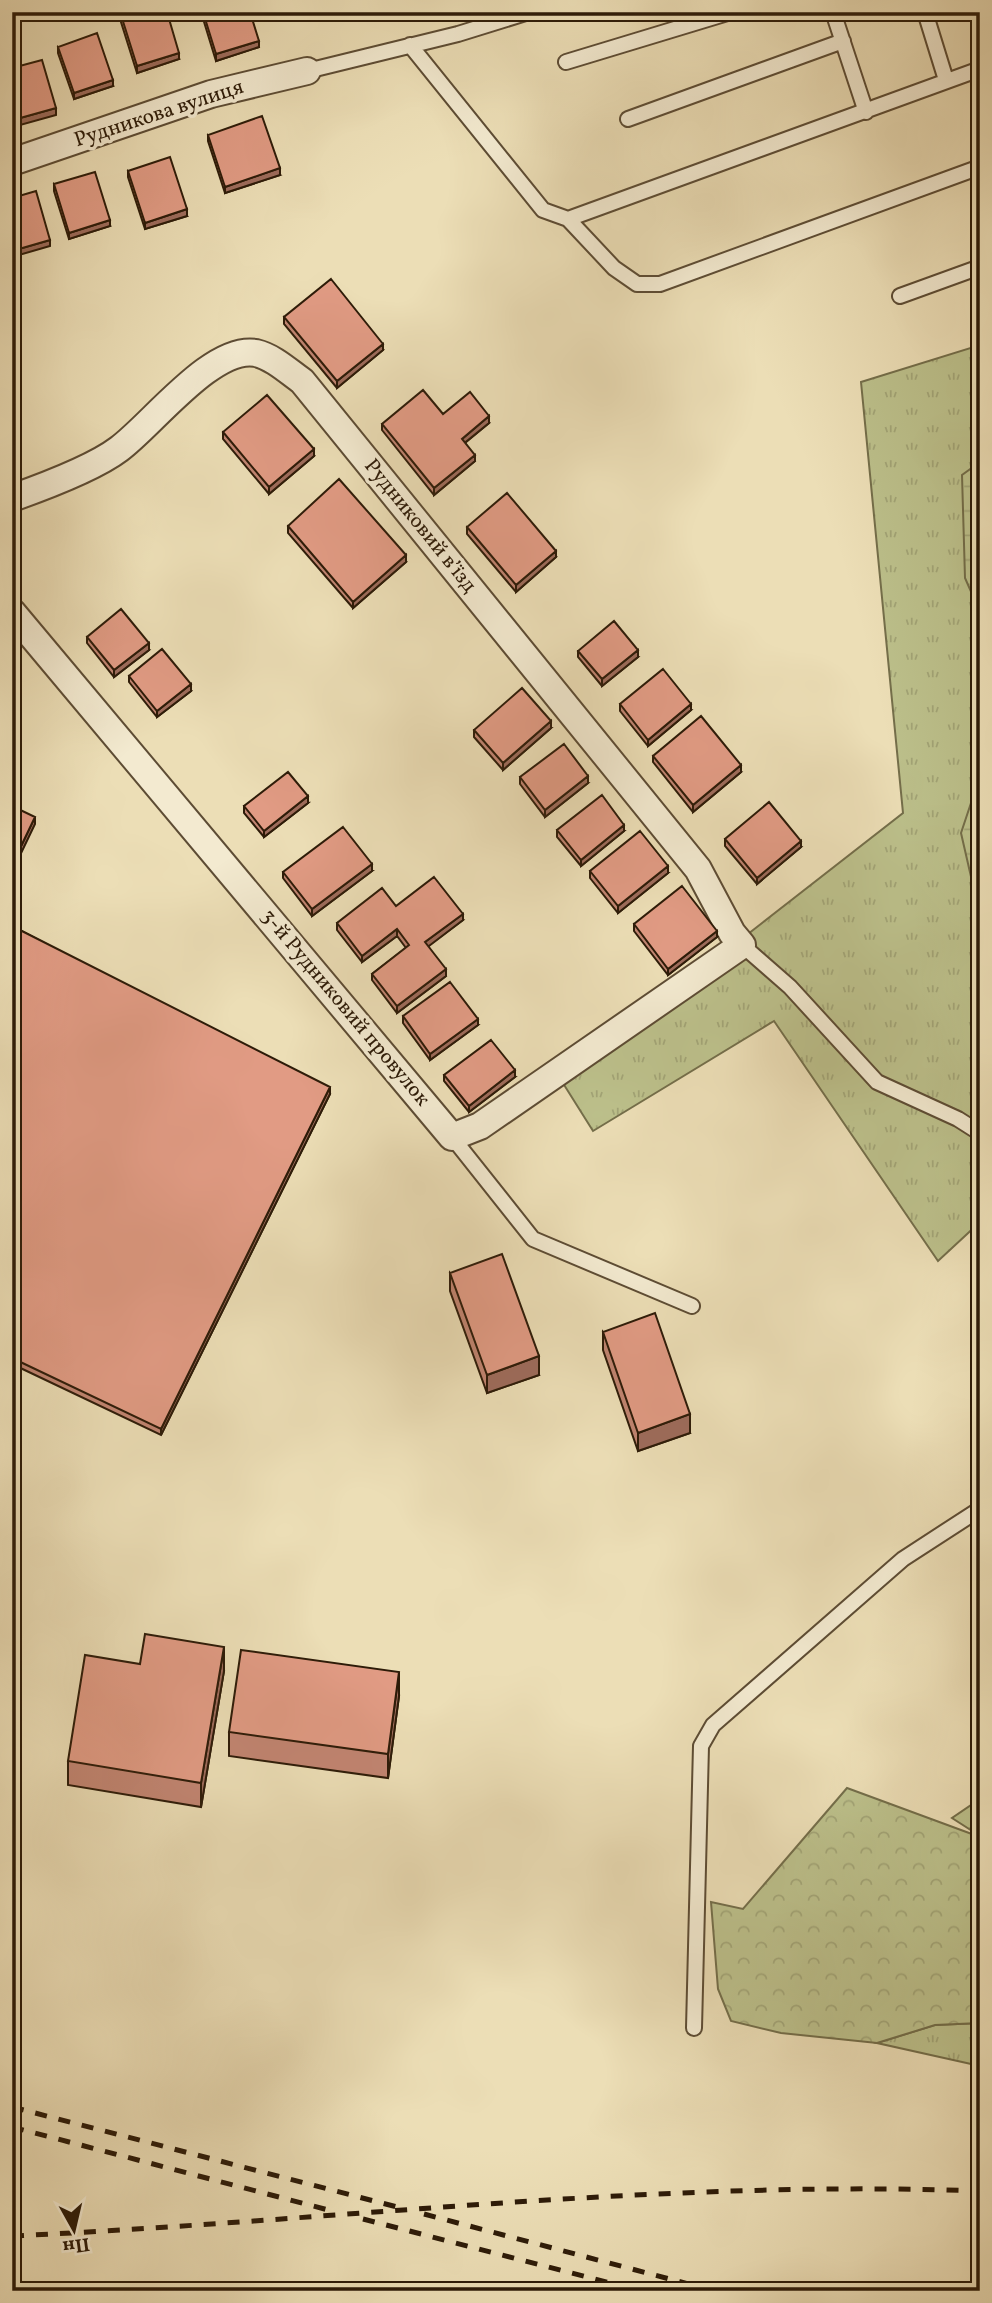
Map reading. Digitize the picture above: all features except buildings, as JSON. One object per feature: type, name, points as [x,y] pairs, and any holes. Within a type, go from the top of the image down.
[{"type":"street","name":"Рудникова вулиця","points":[[12,162],[211,94],[307,71]]},
{"type":"street","name":"Рудниковий в’їзд","points":[[12,498],[118,451],[207,369],[230,357],[255,353],[277,363],[302,381],[690,859],[721,908],[732,933],[742,945]]},
{"type":"street","name":"3-й Рудниковий провулок","points":[[12,612],[452,1137]]},
{"type":"street","points":[[452,1137],[480,1126],[742,945]]},
{"type":"lane","points":[[307,71],[529,12]]},
{"type":"lane","points":[[566,62],[731,12]]},
{"type":"lane","points":[[833,12],[866,112]]},
{"type":"lane","points":[[925,12],[946,80]]},
{"type":"lane","points":[[628,119],[843,41]]},
{"type":"lane","points":[[410,45],[543,210],[568,219],[614,268],[637,284],[660,284],[980,167]]},
{"type":"lane","points":[[568,219],[980,69]]},
{"type":"lane","points":[[900,296],[980,267]]},
{"type":"lane","points":[[742,945],[790,987],[877,1082],[958,1119],[980,1133]]},
{"type":"lane","points":[[452,1137],[533,1239],[692,1306]]},
{"type":"lane","points":[[694,2028],[701,1746],[713,1725],[903,1559],[980,1510]]},
{"type":"green space","points":[[980,345],[980,1222],[938,1261],[774,1021],[593,1131],[561,1080],[903,813],[861,382]]},
{"type":"green space","points":[[980,462],[980,612],[965,578],[962,475]]},
{"type":"green space","points":[[980,776],[980,916],[961,833]]},
{"type":"green space","points":[[847,1788],[980,1837],[980,2023],[935,2025],[877,2043],[781,2033],[731,2021],[718,1989],[711,1902],[743,1909]]},
{"type":"green space","points":[[980,1799],[980,1836],[952,1818]]},
{"type":"green space","points":[[980,2023],[980,2066],[877,2043],[935,2025]]},
{"type":"railway","points":[[12,2107],[401,2208]]},
{"type":"railway","points":[[12,2127],[336,2212]]},
{"type":"railway","points":[[12,2236],[617,2196],[859,2189],[980,2191]]},
{"type":"railway","points":[[424,2214],[715,2291]]},
{"type":"railway","points":[[363,2219],[641,2291]]}]
